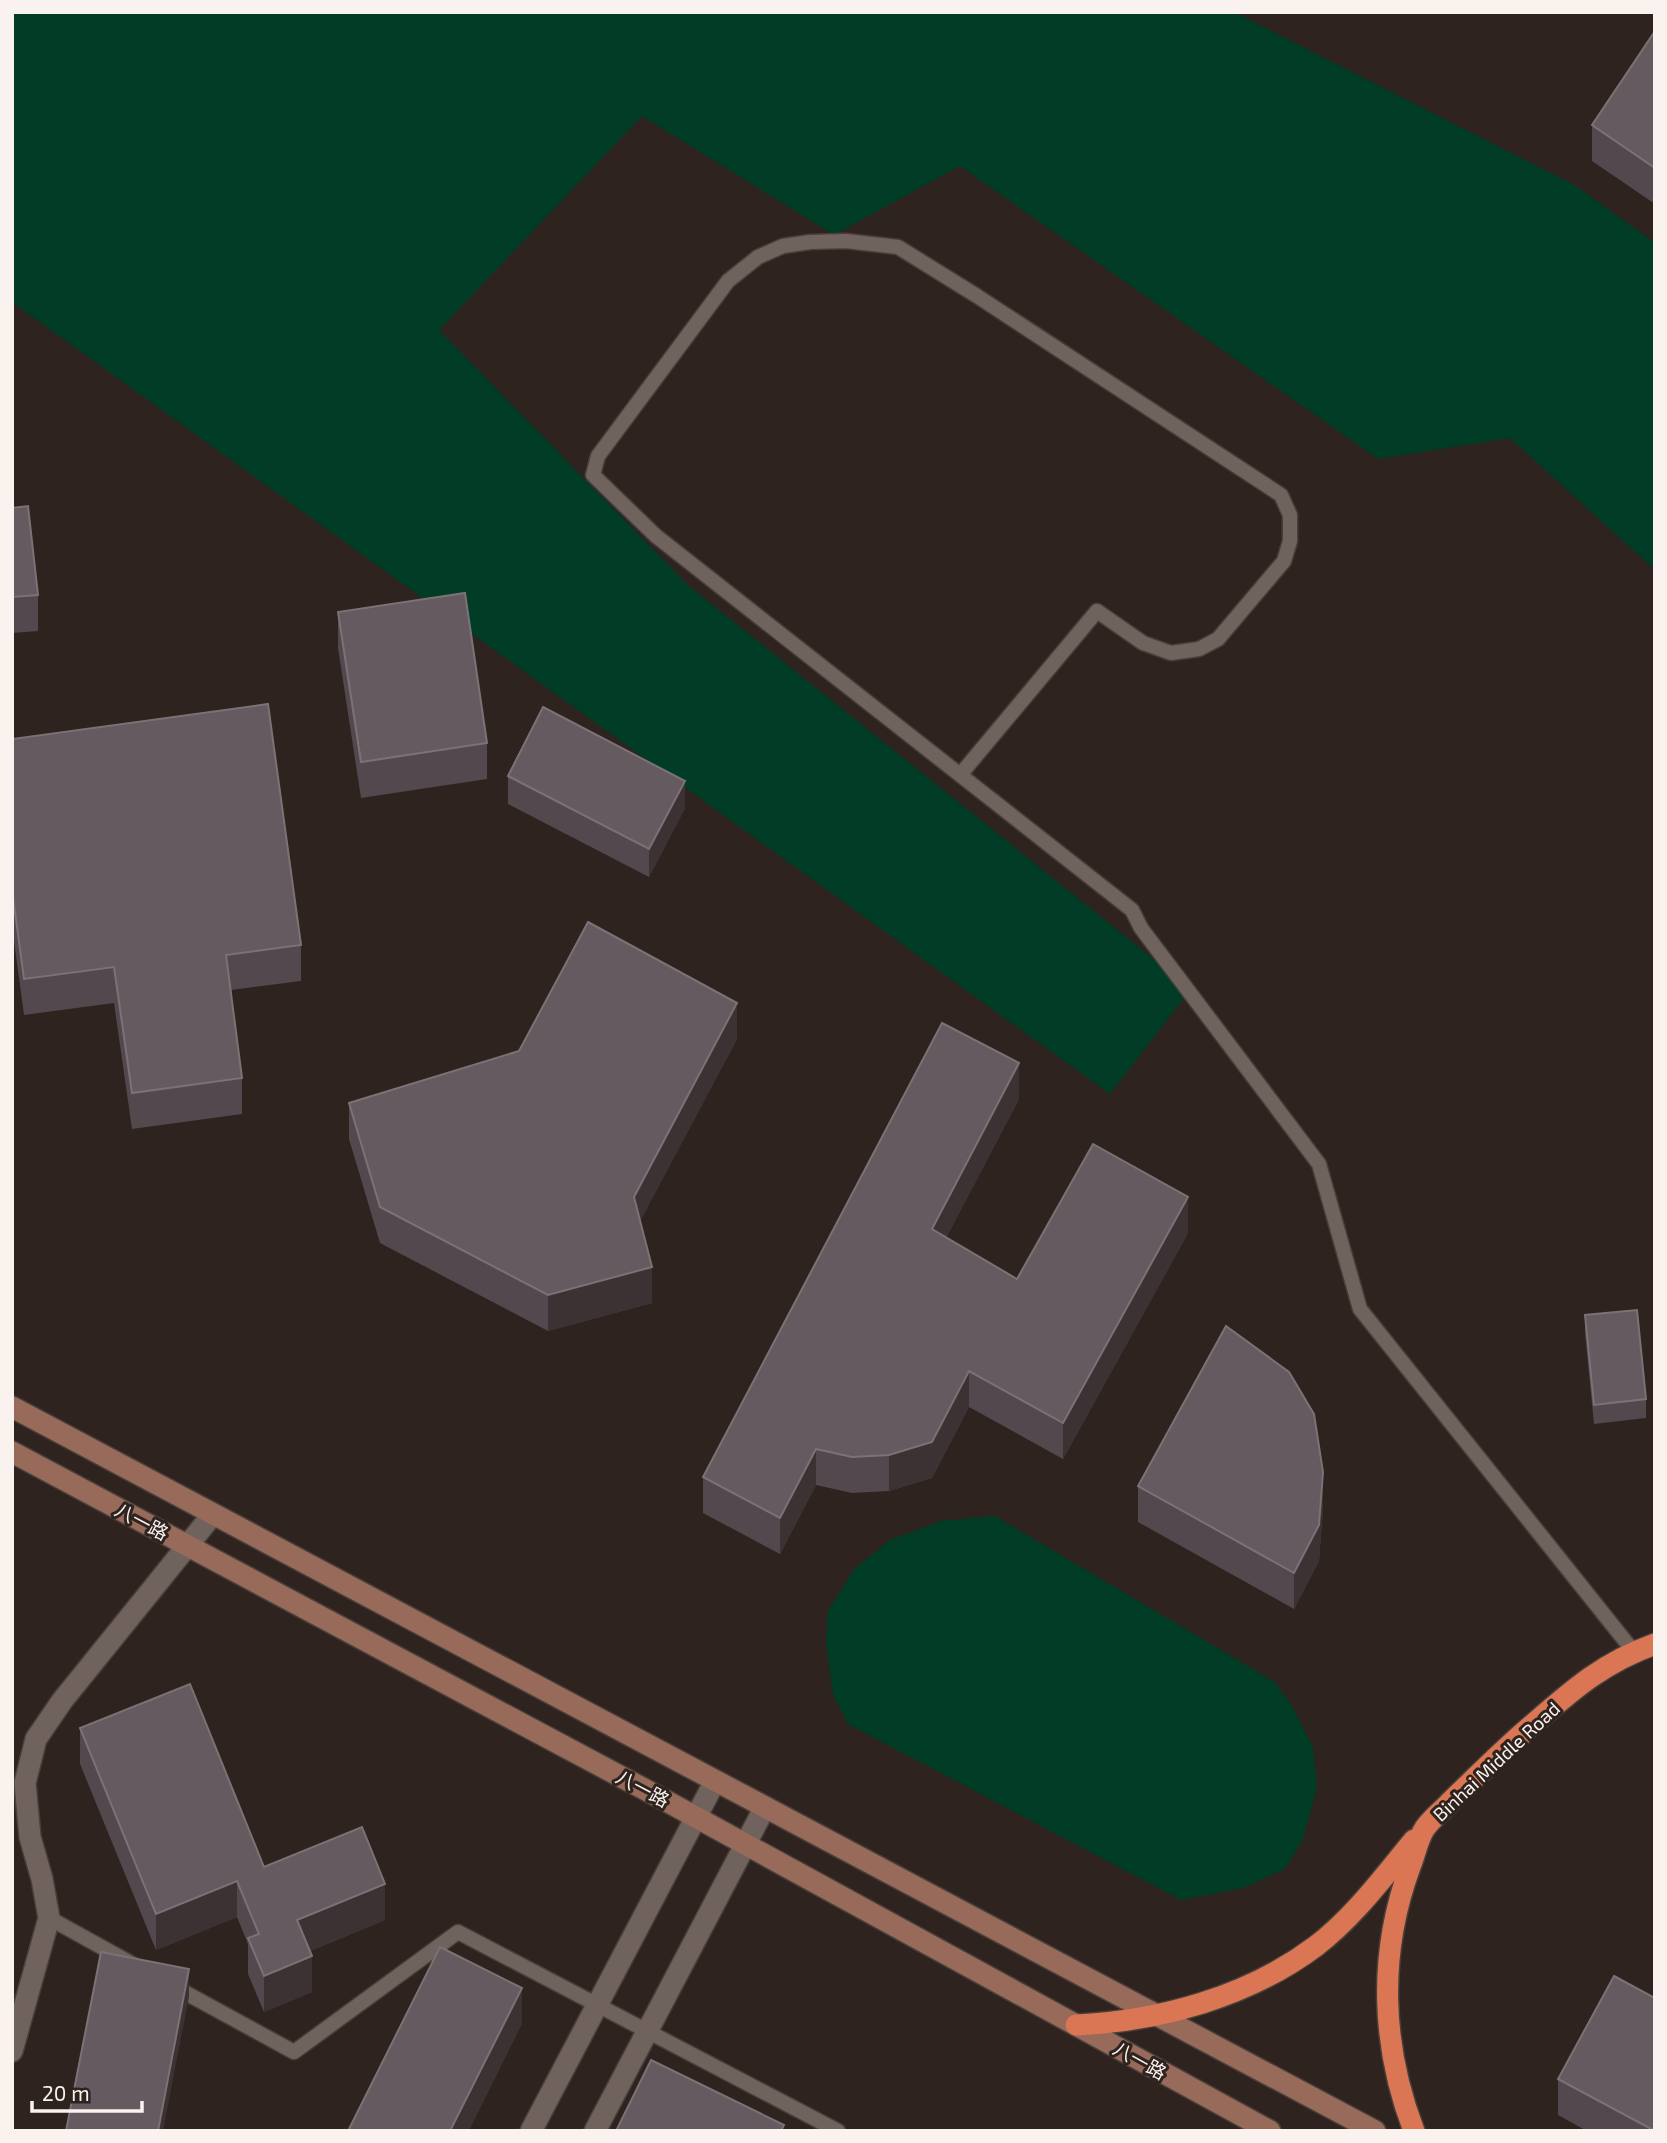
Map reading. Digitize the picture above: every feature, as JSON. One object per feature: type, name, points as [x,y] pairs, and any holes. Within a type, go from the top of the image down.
[{"type":"highway","name":"Binhai Middle Road","points":[[1414,2131],[1403,2104],[1391,2053],[1385,1994],[1390,1940],[1404,1883],[1425,1828],[1515,1740],[1571,1691],[1605,1666],[1655,1644]]},
{"type":"highway","points":[[1076,2025],[1117,2023],[1157,2016],[1241,1988],[1281,1969],[1317,1945],[1353,1912],[1425,1828]]},
{"type":"main road","points":[[12,1407],[1375,2131]]},
{"type":"main road","name":"八一路","points":[[12,1451],[746,1844],[1270,2131]]},
{"type":"street","points":[[12,2051],[49,1919],[43,1879],[30,1837],[25,1783],[36,1739],[62,1702],[213,1514]]},
{"type":"street","points":[[531,2131],[715,1781]]},
{"type":"street","points":[[594,2131],[765,1807]]},
{"type":"lane","points":[[960,775],[1097,611],[1143,643],[1171,653],[1199,649],[1218,639],[1284,561],[1290,541],[1290,515],[1281,495],[898,247],[846,241],[783,246],[758,257],[728,281],[598,456],[593,475],[656,536],[960,775],[1132,910],[1141,928],[1319,1164],[1360,1309],[1634,1651]]},
{"type":"lane","points":[[49,1919],[294,2052],[458,1932],[838,2131]]},
{"type":"green space","points":[[12,12],[1234,12],[1576,186],[1655,243],[1655,570],[1510,438],[1378,459],[960,166],[834,235],[642,116],[439,330],[689,586],[1191,989],[1110,1094],[12,302]]},
{"type":"green space","points":[[995,1516],[1275,1682],[1292,1706],[1313,1747],[1317,1787],[1303,1839],[1285,1869],[1243,1888],[1181,1900],[848,1724],[833,1695],[826,1643],[828,1611],[854,1569],[890,1540],[941,1521]]},
{"type":"building","points":[[1655,31],[1655,168],[1592,125]]},
{"type":"building","points":[[28,506],[38,595],[12,597],[12,508]]},
{"type":"building","points":[[465,593],[487,743],[361,762],[338,612]]},
{"type":"building","points":[[268,704],[301,945],[226,955],[242,1078],[132,1093],[114,967],[24,979],[12,890],[12,739]]},
{"type":"building","points":[[543,707],[685,781],[649,849],[508,776]]},
{"type":"building","points":[[588,922],[737,1003],[634,1197],[652,1267],[548,1295],[380,1207],[349,1103],[519,1051]]},
{"type":"building","points":[[942,1023],[1019,1063],[932,1229],[1017,1279],[1093,1144],[1188,1197],[1063,1423],[969,1371],[932,1442],[889,1455],[852,1457],[816,1449],[780,1518],[703,1477]]},
{"type":"building","points":[[1637,1310],[1646,1399],[1594,1405],[1585,1315]]},
{"type":"building","points":[[1226,1326],[1289,1372],[1314,1414],[1323,1472],[1319,1525],[1294,1573],[1138,1486]]},
{"type":"building","points":[[190,1684],[264,1867],[362,1827],[385,1884],[297,1920],[312,1956],[264,1976],[248,1938],[259,1934],[237,1881],[156,1914],[80,1728]]},
{"type":"building","points":[[440,1947],[522,1988],[450,2131],[348,2131]]},
{"type":"building","points":[[101,1952],[189,1969],[158,2131],[66,2131]]},
{"type":"building","points":[[1614,1976],[1655,1998],[1655,2131],[1558,2079]]},
{"type":"building","points":[[651,2060],[784,2125],[781,2131],[616,2131]]}]
